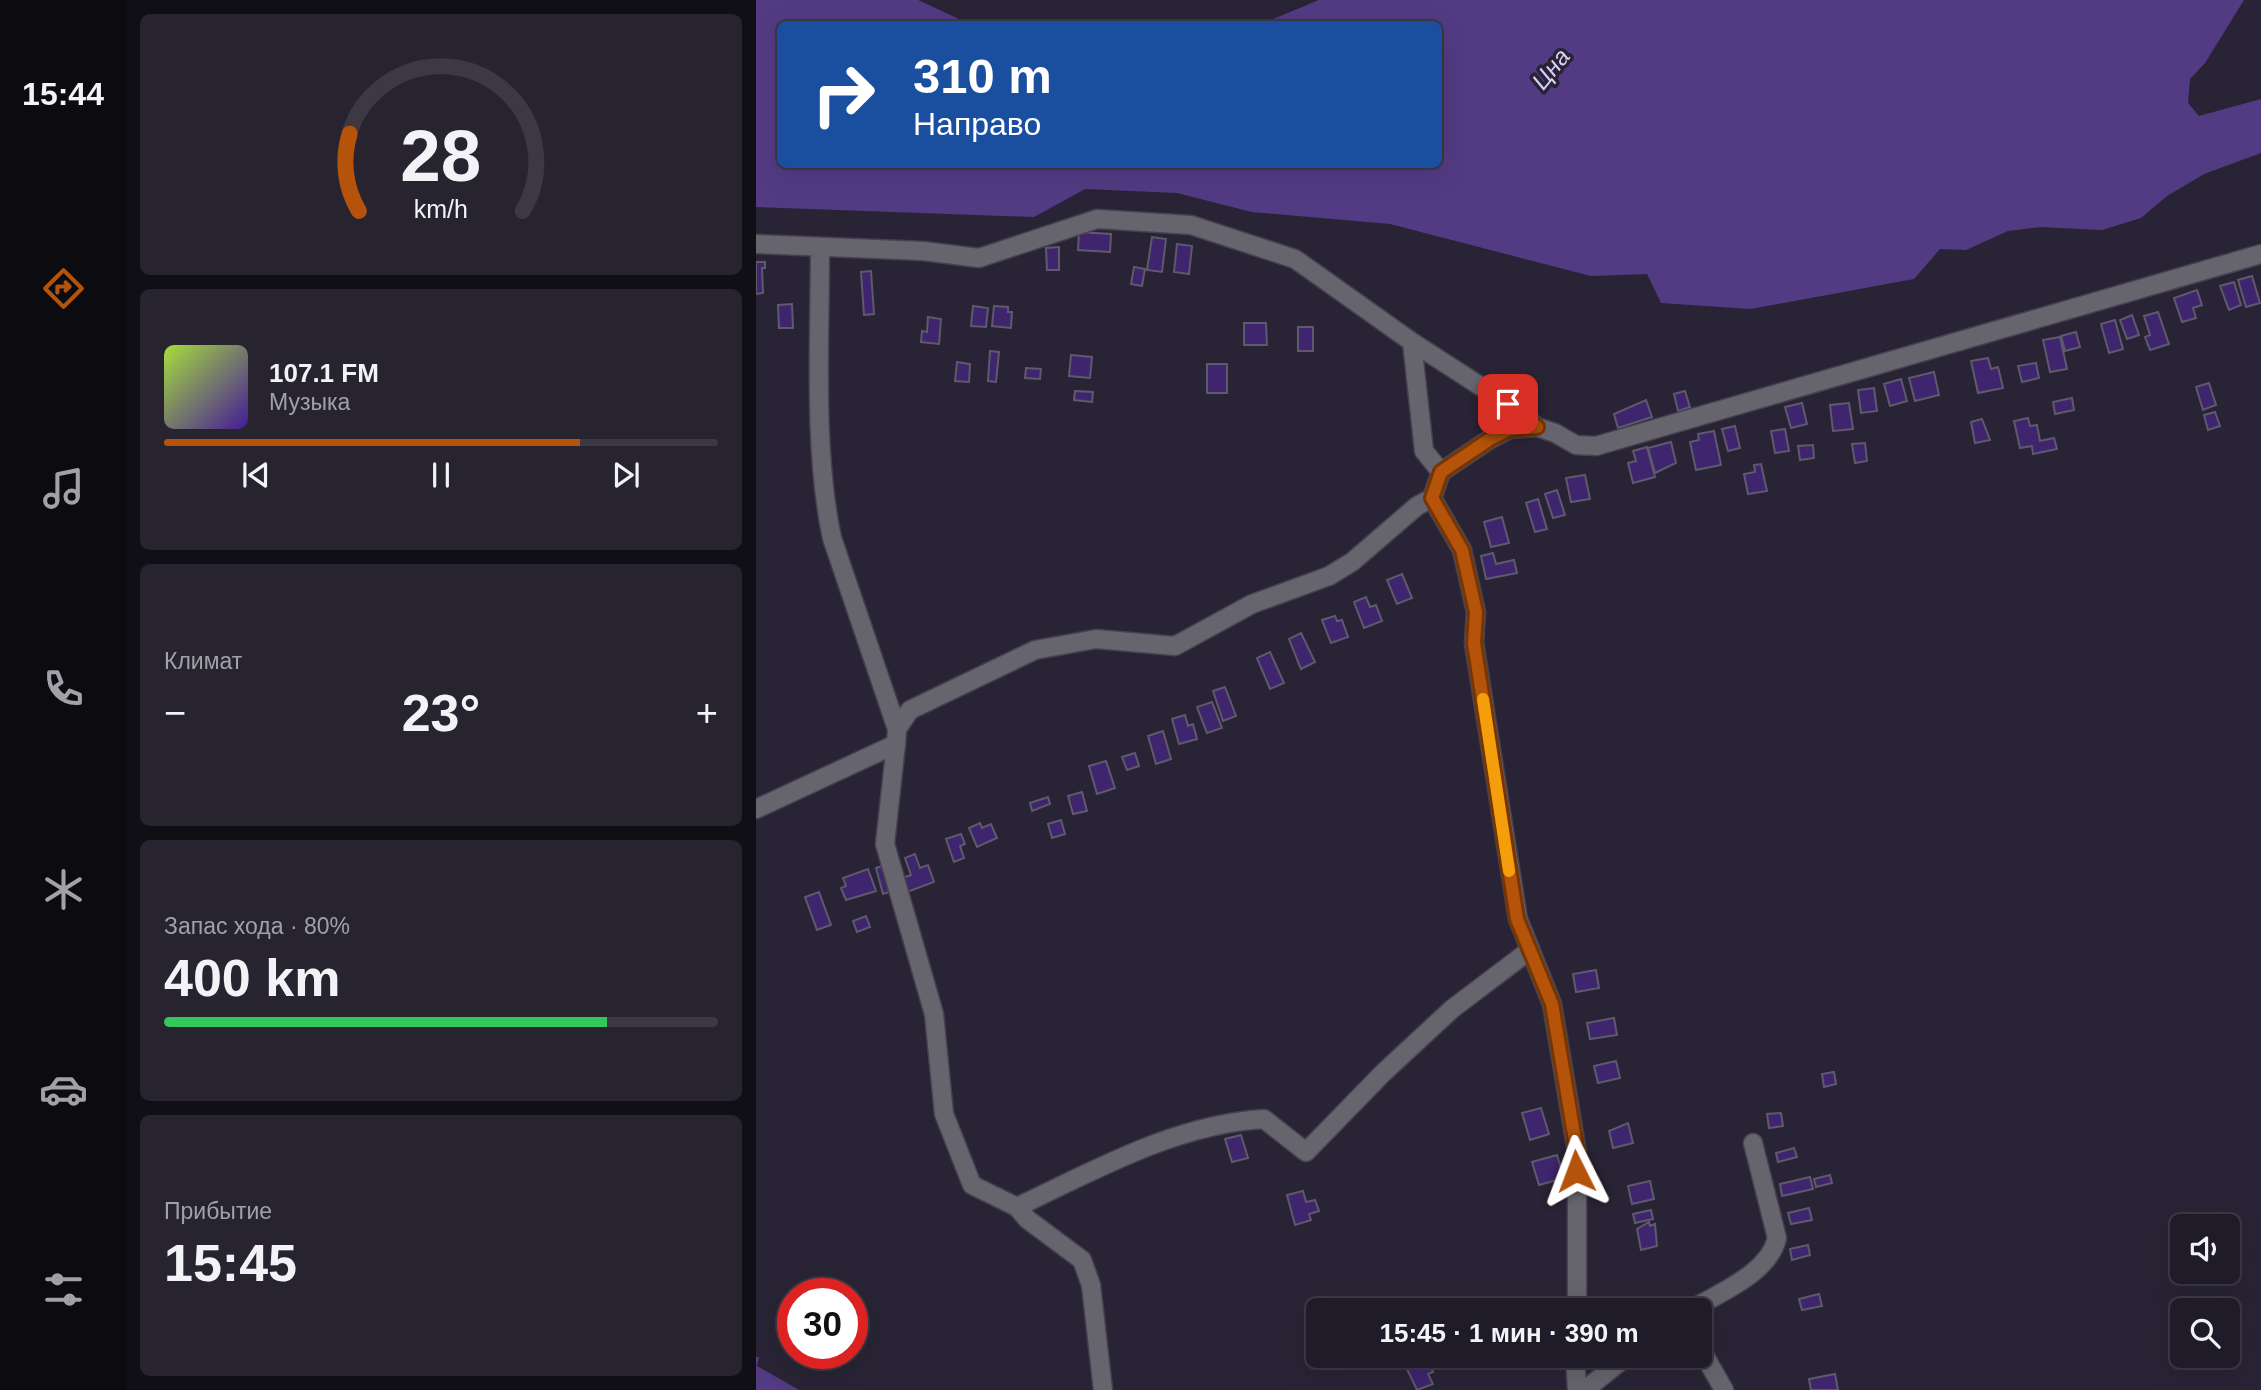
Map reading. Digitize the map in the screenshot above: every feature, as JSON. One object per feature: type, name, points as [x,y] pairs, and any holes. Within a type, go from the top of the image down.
[{"type":"street","points":[[756,244],[820,249],[923,251],[979,258],[1097,219],[1191,225],[1295,259],[1412,342],[1508,404],[1537,427],[1576,445],[1596,446],[2261,254]]},
{"type":"street","points":[[820,249],[820,379],[825,509],[896,736],[892,798],[885,844],[934,1014],[944,1114],[972,1185],[1017,1207],[1027,1219],[1082,1260],[1091,1285],[1103,1390]]},
{"type":"street","points":[[1412,342],[1424,451],[1441,472]]},
{"type":"street","points":[[756,809],[896,736],[910,710],[1035,650],[1096,639],[1175,646],[1252,604],[1329,576],[1352,562],[1417,506],[1432,498],[1441,472],[1510,429],[1537,427]]},
{"type":"street","points":[[1432,498],[1462,550],[1473,599],[1474,643],[1517,919],[1552,1004],[1577,1152],[1577,1298]]},
{"type":"street","points":[[1017,1207],[1132,1152],[1231,1120],[1264,1118],[1306,1152],[1383,1073],[1452,1009],[1530,950]]},
{"type":"street","points":[[1710,1298],[1764,1264],[1774,1251],[1777,1238],[1754,1143]]},
{"type":"street","points":[[1576,1368],[1577,1390]]},
{"type":"street","points":[[1585,1390],[1612,1368]]},
{"type":"street","points":[[1712,1368],[1724,1390]]},
{"type":"water","name":"Цна","points":[[756,0],[918,0],[964,21],[777,21],[777,168],[1442,168],[1442,21],[1268,21],[1319,0],[2244,0],[2205,63],[2190,79],[2188,103],[2199,116],[2261,99],[2261,153],[2204,174],[2167,196],[2141,218],[2102,230],[2041,227],[2008,231],[1966,250],[1940,249],[1914,279],[1750,309],[1661,303],[1647,274],[1591,276],[1390,224],[1252,212],[1177,193],[1085,189],[1034,217],[756,207]]},
{"type":"water","points":[[756,1357],[759,1357],[757,1366],[799,1390],[756,1390]]},
{"type":"building","points":[[1079,232],[1111,234],[1110,252],[1078,250]]},
{"type":"building","points":[[1152,237],[1166,239],[1162,272],[1147,270]]},
{"type":"building","points":[[1177,244],[1192,246],[1189,274],[1174,272]]},
{"type":"building","points":[[1059,247],[1059,270],[1047,270],[1046,248]]},
{"type":"building","points":[[756,262],[765,262],[765,268],[762,268],[763,293],[756,294]]},
{"type":"building","points":[[1134,267],[1145,269],[1142,286],[1131,284]]},
{"type":"building","points":[[871,271],[874,314],[864,315],[861,272]]},
{"type":"building","points":[[2252,276],[2260,303],[2246,307],[2238,280]]},
{"type":"building","points":[[2234,282],[2241,305],[2229,310],[2220,286]]},
{"type":"building","points":[[2197,290],[2202,305],[2193,308],[2196,318],[2182,322],[2174,298]]},
{"type":"building","points":[[792,304],[793,328],[779,328],[778,305]]},
{"type":"building","points":[[973,306],[988,308],[986,327],[971,326]]},
{"type":"building","points":[[994,306],[1008,307],[1008,312],[1012,312],[1011,328],[992,326]]},
{"type":"building","points":[[2158,312],[2169,344],[2150,350],[2145,337],[2150,335],[2144,316]]},
{"type":"building","points":[[2132,315],[2139,335],[2127,339],[2120,320]]},
{"type":"building","points":[[928,317],[941,319],[939,344],[921,342],[922,331],[927,332]]},
{"type":"building","points":[[2115,320],[2123,349],[2109,353],[2101,324]]},
{"type":"building","points":[[1244,323],[1266,323],[1267,345],[1244,345]]},
{"type":"building","points":[[1298,327],[1313,327],[1313,351],[1298,351]]},
{"type":"building","points":[[2076,332],[2080,347],[2065,351],[2061,336]]},
{"type":"building","points":[[2060,337],[2067,369],[2050,372],[2043,340]]},
{"type":"building","points":[[990,351],[999,352],[996,382],[988,381]]},
{"type":"building","points":[[1071,355],[1092,357],[1090,378],[1069,376]]},
{"type":"building","points":[[1988,358],[1991,369],[1998,367],[2003,388],[1978,393],[1971,361]]},
{"type":"building","points":[[957,362],[970,364],[969,382],[955,381]]},
{"type":"building","points":[[2036,363],[2039,378],[2022,382],[2018,366]]},
{"type":"building","points":[[1207,364],[1227,364],[1227,393],[1207,393]]},
{"type":"building","points":[[1026,368],[1041,369],[1040,379],[1025,378]]},
{"type":"building","points":[[1934,372],[1939,395],[1915,401],[1909,378]]},
{"type":"building","points":[[1901,379],[1907,401],[1890,406],[1884,384]]},
{"type":"building","points":[[2209,383],[2216,405],[2203,410],[2196,387]]},
{"type":"building","points":[[1874,388],[1877,411],[1861,413],[1858,390]]},
{"type":"building","points":[[1075,391],[1093,392],[1092,402],[1074,400]]},
{"type":"building","points":[[1685,391],[1690,407],[1678,411],[1674,394]]},
{"type":"building","points":[[2072,398],[2074,410],[2055,414],[2053,402]]},
{"type":"building","points":[[1646,400],[1652,417],[1618,428],[1614,414]]},
{"type":"building","points":[[1802,403],[1807,424],[1791,428],[1785,407]]},
{"type":"building","points":[[1849,403],[1853,429],[1833,431],[1830,405]]},
{"type":"building","points":[[2215,412],[2220,426],[2208,430],[2204,415]]},
{"type":"building","points":[[2028,418],[2030,426],[2037,425],[2040,441],[2054,438],[2057,449],[2033,454],[2032,446],[2020,448],[2014,421]]},
{"type":"building","points":[[1982,419],[1990,440],[1975,443],[1971,422]]},
{"type":"building","points":[[1735,426],[1740,448],[1728,451],[1722,429]]},
{"type":"building","points":[[1785,429],[1789,451],[1775,453],[1771,431]]},
{"type":"building","points":[[1714,431],[1721,465],[1696,470],[1690,442],[1699,440],[1698,434]]},
{"type":"building","points":[[1671,442],[1676,463],[1655,473],[1648,448]]},
{"type":"building","points":[[1865,443],[1867,461],[1855,463],[1852,444]]},
{"type":"building","points":[[1813,445],[1814,458],[1800,460],[1798,446]]},
{"type":"building","points":[[1647,447],[1655,477],[1633,483],[1628,463],[1636,461],[1633,451]]},
{"type":"building","points":[[1761,464],[1767,491],[1748,494],[1744,474],[1755,472],[1754,465]]},
{"type":"building","points":[[1585,475],[1590,499],[1571,502],[1566,478]]},
{"type":"building","points":[[1557,490],[1565,515],[1553,518],[1545,494]]},
{"type":"building","points":[[1538,499],[1547,529],[1535,532],[1526,503]]},
{"type":"building","points":[[1502,517],[1509,543],[1491,547],[1484,522]]},
{"type":"building","points":[[1493,553],[1496,564],[1514,560],[1517,573],[1486,579],[1481,556]]},
{"type":"building","points":[[1402,574],[1412,598],[1397,604],[1387,580]]},
{"type":"building","points":[[1366,597],[1370,607],[1376,605],[1382,621],[1364,628],[1354,602]]},
{"type":"building","points":[[1335,616],[1337,621],[1342,620],[1348,637],[1331,643],[1322,620]]},
{"type":"building","points":[[1301,633],[1315,662],[1301,669],[1289,639]]},
{"type":"building","points":[[1270,652],[1284,683],[1270,689],[1257,658]]},
{"type":"building","points":[[1225,687],[1236,716],[1223,721],[1213,691]]},
{"type":"building","points":[[1212,702],[1222,728],[1207,733],[1197,707]]},
{"type":"building","points":[[1185,715],[1188,726],[1193,724],[1197,739],[1179,744],[1172,719]]},
{"type":"building","points":[[1163,731],[1171,759],[1156,764],[1148,736]]},
{"type":"building","points":[[1135,753],[1139,766],[1127,770],[1122,757]]},
{"type":"building","points":[[1106,761],[1115,788],[1097,794],[1089,766]]},
{"type":"building","points":[[1082,792],[1087,811],[1073,814],[1068,796]]},
{"type":"building","points":[[1048,797],[1050,804],[1032,811],[1030,803]]},
{"type":"building","points":[[1061,820],[1065,834],[1052,838],[1048,824]]},
{"type":"building","points":[[980,823],[982,828],[991,824],[997,838],[977,847],[969,828]]},
{"type":"building","points":[[961,834],[965,844],[960,846],[964,858],[954,862],[946,839]]},
{"type":"building","points":[[915,854],[920,868],[928,865],[934,882],[907,892],[902,878],[911,875],[905,858]]},
{"type":"building","points":[[889,864],[896,890],[883,894],[876,868]]},
{"type":"building","points":[[868,869],[876,891],[846,900],[841,888],[846,886],[843,878]]},
{"type":"building","points":[[819,892],[831,925],[817,930],[805,897]]},
{"type":"building","points":[[866,916],[870,927],[857,932],[853,921]]},
{"type":"building","points":[[1596,970],[1599,988],[1576,992],[1573,974]]},
{"type":"building","points":[[1614,1018],[1617,1035],[1590,1039],[1587,1023]]},
{"type":"building","points":[[1616,1061],[1620,1078],[1598,1083],[1594,1066]]},
{"type":"building","points":[[1834,1072],[1836,1084],[1824,1087],[1822,1074]]},
{"type":"building","points":[[1541,1108],[1549,1134],[1530,1140],[1522,1113]]},
{"type":"building","points":[[1781,1113],[1783,1126],[1769,1128],[1767,1114]]},
{"type":"building","points":[[1628,1123],[1633,1143],[1613,1148],[1609,1131]]},
{"type":"building","points":[[1241,1135],[1248,1158],[1232,1162],[1225,1139]]},
{"type":"building","points":[[1794,1148],[1797,1157],[1778,1162],[1776,1153]]},
{"type":"building","points":[[1557,1155],[1564,1178],[1539,1185],[1532,1162]]},
{"type":"building","points":[[1830,1175],[1832,1183],[1816,1187],[1814,1179]]},
{"type":"building","points":[[1810,1177],[1813,1189],[1782,1196],[1780,1184]]},
{"type":"building","points":[[1650,1181],[1654,1199],[1632,1204],[1628,1186]]},
{"type":"building","points":[[1303,1191],[1306,1202],[1315,1200],[1319,1211],[1309,1214],[1311,1220],[1295,1225],[1287,1195]]},
{"type":"building","points":[[1809,1208],[1812,1220],[1791,1224],[1788,1213]]},
{"type":"building","points":[[1651,1210],[1653,1219],[1635,1223],[1633,1214]]},
{"type":"building","points":[[1649,1222],[1650,1226],[1655,1224],[1657,1246],[1641,1250],[1637,1229]]},
{"type":"building","points":[[1808,1245],[1810,1255],[1792,1260],[1790,1249]]},
{"type":"building","points":[[1819,1294],[1822,1306],[1802,1310],[1799,1299]]},
{"type":"building","points":[[1406,1368],[1431,1368],[1433,1372],[1428,1374],[1433,1384],[1417,1390]]},
{"type":"building","points":[[1835,1374],[1838,1390],[1811,1390],[1809,1379]]},
{"type":"slow traffic","points":[[1483,699],[1509,871]]},
{"type":"route","points":[[1508,404],[1537,427],[1510,429],[1441,472],[1432,498],[1462,550],[1476,612],[1474,643],[1517,919],[1552,1004],[1577,1152],[1576,1171]]}]
